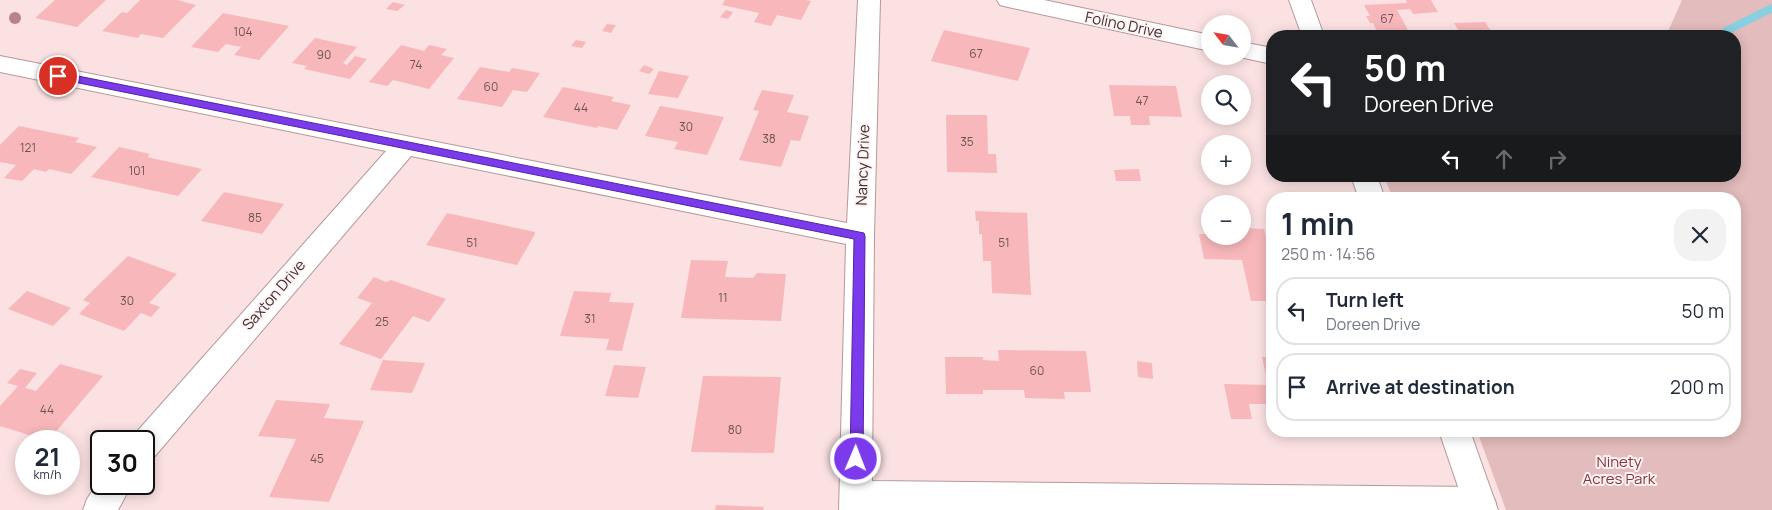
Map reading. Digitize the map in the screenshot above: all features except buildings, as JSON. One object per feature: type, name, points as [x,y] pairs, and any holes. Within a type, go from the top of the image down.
[{"type":"street","name":"Nancy Drive","points":[[856,503],[860,236],[869,0]]},
{"type":"street","name":"Folino Drive","points":[[1008,0],[1201,41]]},
{"type":"street","points":[[1300,0],[1311,30]]},
{"type":"street","points":[[1251,52],[1266,55]]},
{"type":"street","points":[[0,64],[860,236]]},
{"type":"street","name":"Saxton Drive","points":[[155,433],[406,145]]},
{"type":"street","points":[[856,503],[1481,507],[1456,437]]},
{"type":"street","points":[[98,510],[108,495]]},
{"type":"green space","name":"Ninety Acres Park","points":[[1682,0],[1772,0],[1772,510],[1506,510],[1479,437],[1741,437],[1741,192],[1390,192],[1386,182],[1741,182],[1741,30],[1669,30]]},
{"type":"waterway","points":[[1728,30],[1772,8]]},
{"type":"route","points":[[58,76],[860,236],[856,459]]}]
